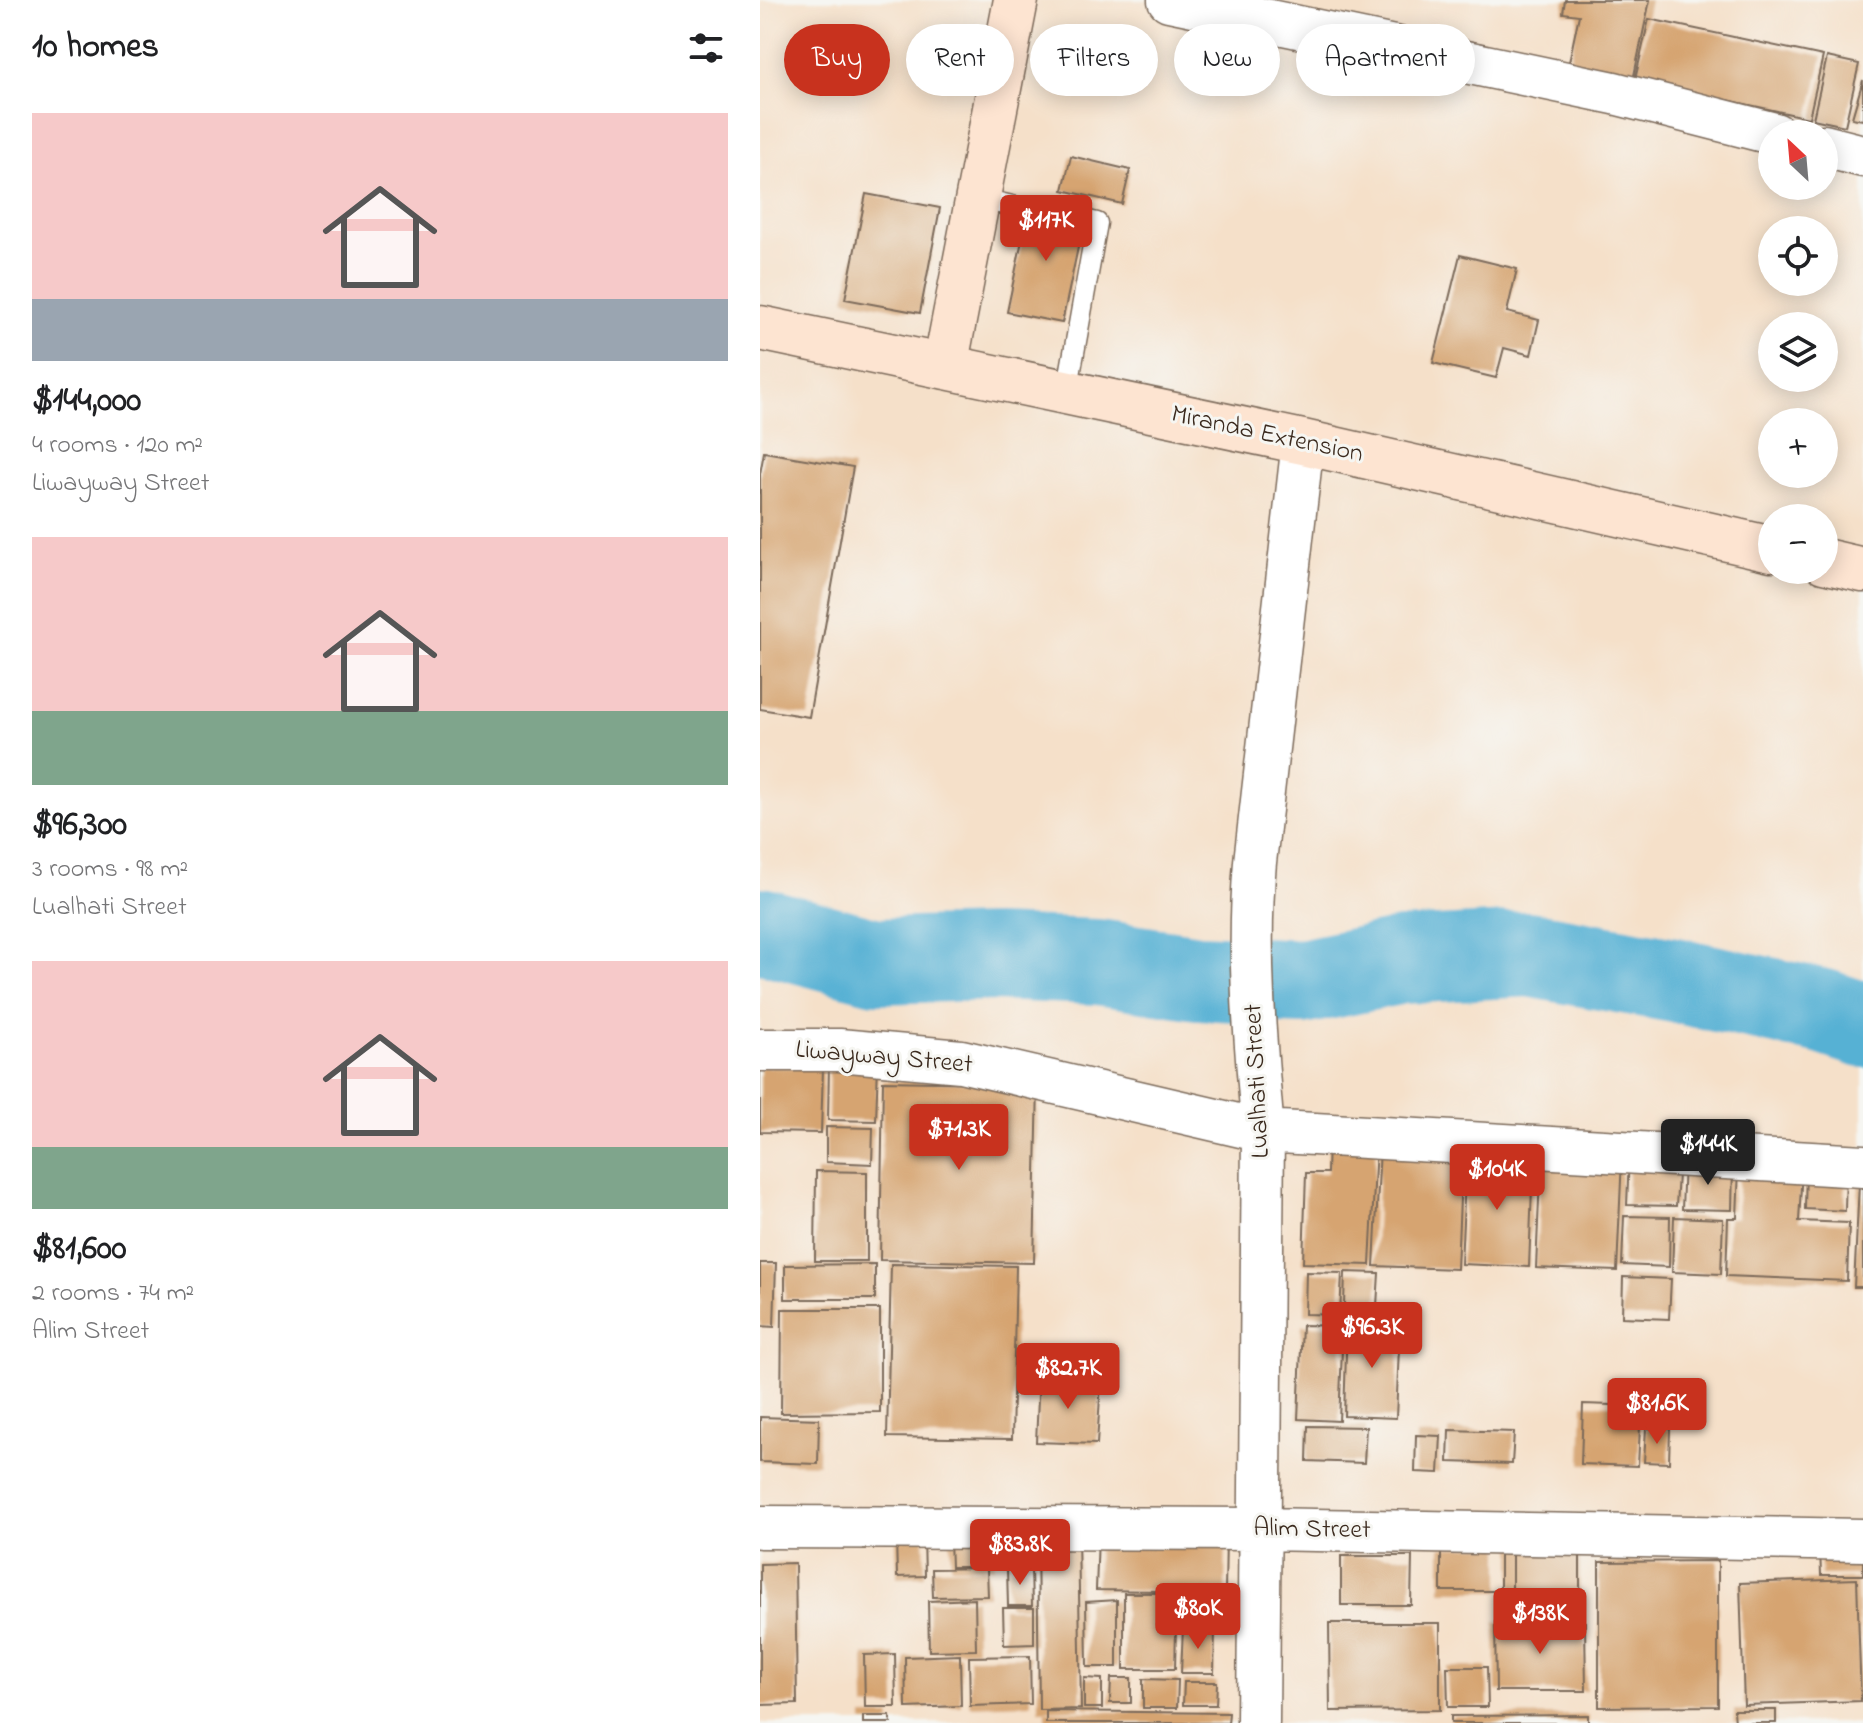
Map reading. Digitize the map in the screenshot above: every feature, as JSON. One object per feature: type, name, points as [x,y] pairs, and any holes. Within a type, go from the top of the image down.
[{"type":"main road","points":[[945,367],[1016,0]]},
{"type":"main road","name":"Miranda Extension","points":[[760,328],[1303,442],[1758,546]]},
{"type":"main road","points":[[1838,564],[1863,570]]},
{"type":"street","points":[[1169,0],[1614,93],[1758,130]]},
{"type":"street","points":[[1838,150],[1863,156]]},
{"type":"street","name":"Lualhati Street","points":[[1258,1723],[1263,1131],[1255,1050],[1251,930],[1257,846],[1303,442]]},
{"type":"street","name":"Liwayway Street","points":[[760,1050],[839,1050],[961,1061],[1263,1131],[1863,1166]]},
{"type":"street","name":"Alim Street","points":[[760,1527],[1260,1529],[1863,1540]]},
{"type":"lane","points":[[978,198],[1029,210]]},
{"type":"lane","points":[[1067,392],[1097,223],[1084,220]]},
{"type":"building","points":[[1565,0],[1650,0],[1633,80],[1568,67],[1579,15],[1563,13]]},
{"type":"building","points":[[1649,19],[1823,56],[1809,118],[1635,80]]},
{"type":"building","points":[[1827,57],[1859,64],[1845,126],[1838,124],[1838,120],[1813,119]]},
{"type":"building","points":[[1863,80],[1863,120],[1852,118]]},
{"type":"building","points":[[1071,156],[1130,170],[1122,204],[1063,190]]},
{"type":"building","points":[[866,194],[940,208],[920,313],[845,299]]},
{"type":"building","points":[[1030,202],[1085,214],[1062,323],[1007,312]]},
{"type":"building","points":[[1460,255],[1517,269],[1507,312],[1539,320],[1531,355],[1504,348],[1496,378],[1433,363]]},
{"type":"building","points":[[764,452],[853,467],[809,717],[760,709],[760,474]]},
{"type":"building","points":[[829,1063],[878,1063],[876,1121],[828,1120]]},
{"type":"building","points":[[760,1067],[823,1068],[821,1133],[760,1132]]},
{"type":"building","points":[[883,1081],[1038,1084],[1034,1263],[880,1260]]},
{"type":"building","points":[[826,1127],[873,1128],[872,1164],[826,1162]]},
{"type":"building","points":[[1328,1144],[1376,1146],[1370,1265],[1303,1263],[1306,1173],[1327,1173]]},
{"type":"building","points":[[1380,1148],[1462,1151],[1457,1269],[1374,1266]]},
{"type":"building","points":[[1541,1154],[1622,1157],[1617,1271],[1536,1268]]},
{"type":"building","points":[[1629,1156],[1679,1158],[1676,1206],[1627,1205]]},
{"type":"building","points":[[1466,1158],[1533,1160],[1529,1267],[1461,1264]]},
{"type":"building","points":[[1684,1163],[1733,1165],[1732,1210],[1682,1209]]},
{"type":"building","points":[[1739,1167],[1802,1169],[1799,1221],[1849,1223],[1847,1281],[1726,1276],[1728,1218],[1737,1218]]},
{"type":"building","points":[[1806,1170],[1846,1170],[1845,1211],[1805,1209]]},
{"type":"building","points":[[816,1171],[867,1172],[867,1261],[815,1261]]},
{"type":"building","points":[[1859,1183],[1863,1183],[1863,1287],[1854,1287]]},
{"type":"building","points":[[1624,1216],[1670,1217],[1669,1267],[1622,1265]]},
{"type":"building","points":[[1674,1217],[1723,1219],[1721,1274],[1672,1272]]},
{"type":"building","points":[[760,1263],[776,1263],[774,1327],[760,1326]]},
{"type":"building","points":[[875,1264],[875,1299],[785,1299],[785,1265]]},
{"type":"building","points":[[891,1264],[1016,1266],[1012,1439],[887,1437]]},
{"type":"building","points":[[1306,1272],[1342,1273],[1340,1315],[1305,1314]]},
{"type":"building","points":[[1345,1272],[1379,1273],[1377,1306],[1344,1305]]},
{"type":"building","points":[[1623,1277],[1671,1279],[1669,1319],[1622,1317]]},
{"type":"building","points":[[782,1309],[880,1309],[880,1412],[781,1413]]},
{"type":"building","points":[[1347,1322],[1400,1323],[1396,1418],[1344,1416]]},
{"type":"building","points":[[1302,1325],[1343,1326],[1339,1421],[1298,1419]]},
{"type":"building","points":[[1039,1378],[1101,1381],[1097,1444],[1036,1442]]},
{"type":"building","points":[[1583,1404],[1641,1406],[1638,1466],[1581,1464]]},
{"type":"building","points":[[760,1417],[819,1419],[818,1464],[760,1462]]},
{"type":"building","points":[[1308,1426],[1366,1427],[1364,1463],[1307,1461]]},
{"type":"building","points":[[1646,1428],[1670,1429],[1669,1463],[1644,1462]]},
{"type":"building","points":[[1449,1430],[1514,1432],[1512,1464],[1448,1462]]},
{"type":"building","points":[[1416,1435],[1441,1436],[1439,1473],[1415,1472]]},
{"type":"building","points":[[1078,1533],[1081,1709],[1039,1710],[1037,1534]]},
{"type":"building","points":[[896,1536],[924,1536],[925,1576],[897,1577]]},
{"type":"building","points":[[1098,1536],[1226,1537],[1225,1592],[1096,1590]]},
{"type":"building","points":[[994,1538],[994,1567],[951,1567],[950,1539]]},
{"type":"building","points":[[1512,1544],[1580,1544],[1580,1598],[1512,1599]]},
{"type":"building","points":[[1500,1546],[1500,1591],[1441,1591],[1441,1547]]},
{"type":"building","points":[[1863,1547],[1863,1575],[1821,1575],[1820,1548]]},
{"type":"building","points":[[1341,1556],[1412,1556],[1411,1605],[1341,1605]]},
{"type":"building","points":[[1718,1561],[1718,1706],[1599,1707],[1599,1562]]},
{"type":"building","points":[[795,1563],[797,1704],[760,1705],[760,1564]]},
{"type":"building","points":[[987,1568],[988,1596],[933,1597],[932,1569]]},
{"type":"building","points":[[1007,1568],[1031,1568],[1032,1606],[1008,1606]]},
{"type":"building","points":[[1857,1579],[1861,1701],[1744,1705],[1740,1583]]},
{"type":"building","points":[[1124,1593],[1184,1593],[1185,1625],[1155,1625],[1176,1626],[1175,1669],[1124,1669]]},
{"type":"building","points":[[975,1599],[976,1650],[929,1651],[928,1601]]},
{"type":"building","points":[[1117,1600],[1117,1667],[1087,1667],[1086,1602]]},
{"type":"building","points":[[1003,1608],[1034,1608],[1034,1644],[1004,1645]]},
{"type":"building","points":[[1495,1622],[1585,1622],[1586,1691],[1496,1691]]},
{"type":"building","points":[[1329,1623],[1440,1623],[1440,1710],[1330,1711]]},
{"type":"building","points":[[1183,1628],[1215,1628],[1214,1673],[1181,1673]]},
{"type":"building","points":[[895,1654],[896,1707],[865,1707],[864,1655]]},
{"type":"building","points":[[960,1655],[961,1706],[906,1708],[905,1657]]},
{"type":"building","points":[[1030,1656],[1031,1704],[970,1706],[969,1657]]},
{"type":"building","points":[[1447,1667],[1487,1667],[1488,1707],[1448,1707]]},
{"type":"building","points":[[1084,1678],[1102,1679],[1102,1708],[1084,1708]]},
{"type":"building","points":[[1111,1678],[1131,1678],[1131,1703],[1110,1703]]},
{"type":"building","points":[[1143,1679],[1178,1680],[1177,1708],[1143,1708]]},
{"type":"building","points":[[1184,1682],[1217,1682],[1216,1705],[1183,1705]]},
{"type":"building","points":[[1734,1710],[1776,1710],[1776,1723],[1735,1723]]},
{"type":"building","points":[[1046,1711],[1229,1713],[1228,1723],[1046,1723]]},
{"type":"building","points":[[1588,1715],[1588,1723],[1451,1723],[1451,1716]]},
{"type":"building","points":[[863,1716],[890,1716],[891,1723],[863,1723]]},
{"type":"waterway","points":[[760,930],[876,961],[994,958],[1098,962],[1198,977],[1302,982],[1402,961],[1528,954],[1680,981],[1824,1012],[1863,1025]]}]
